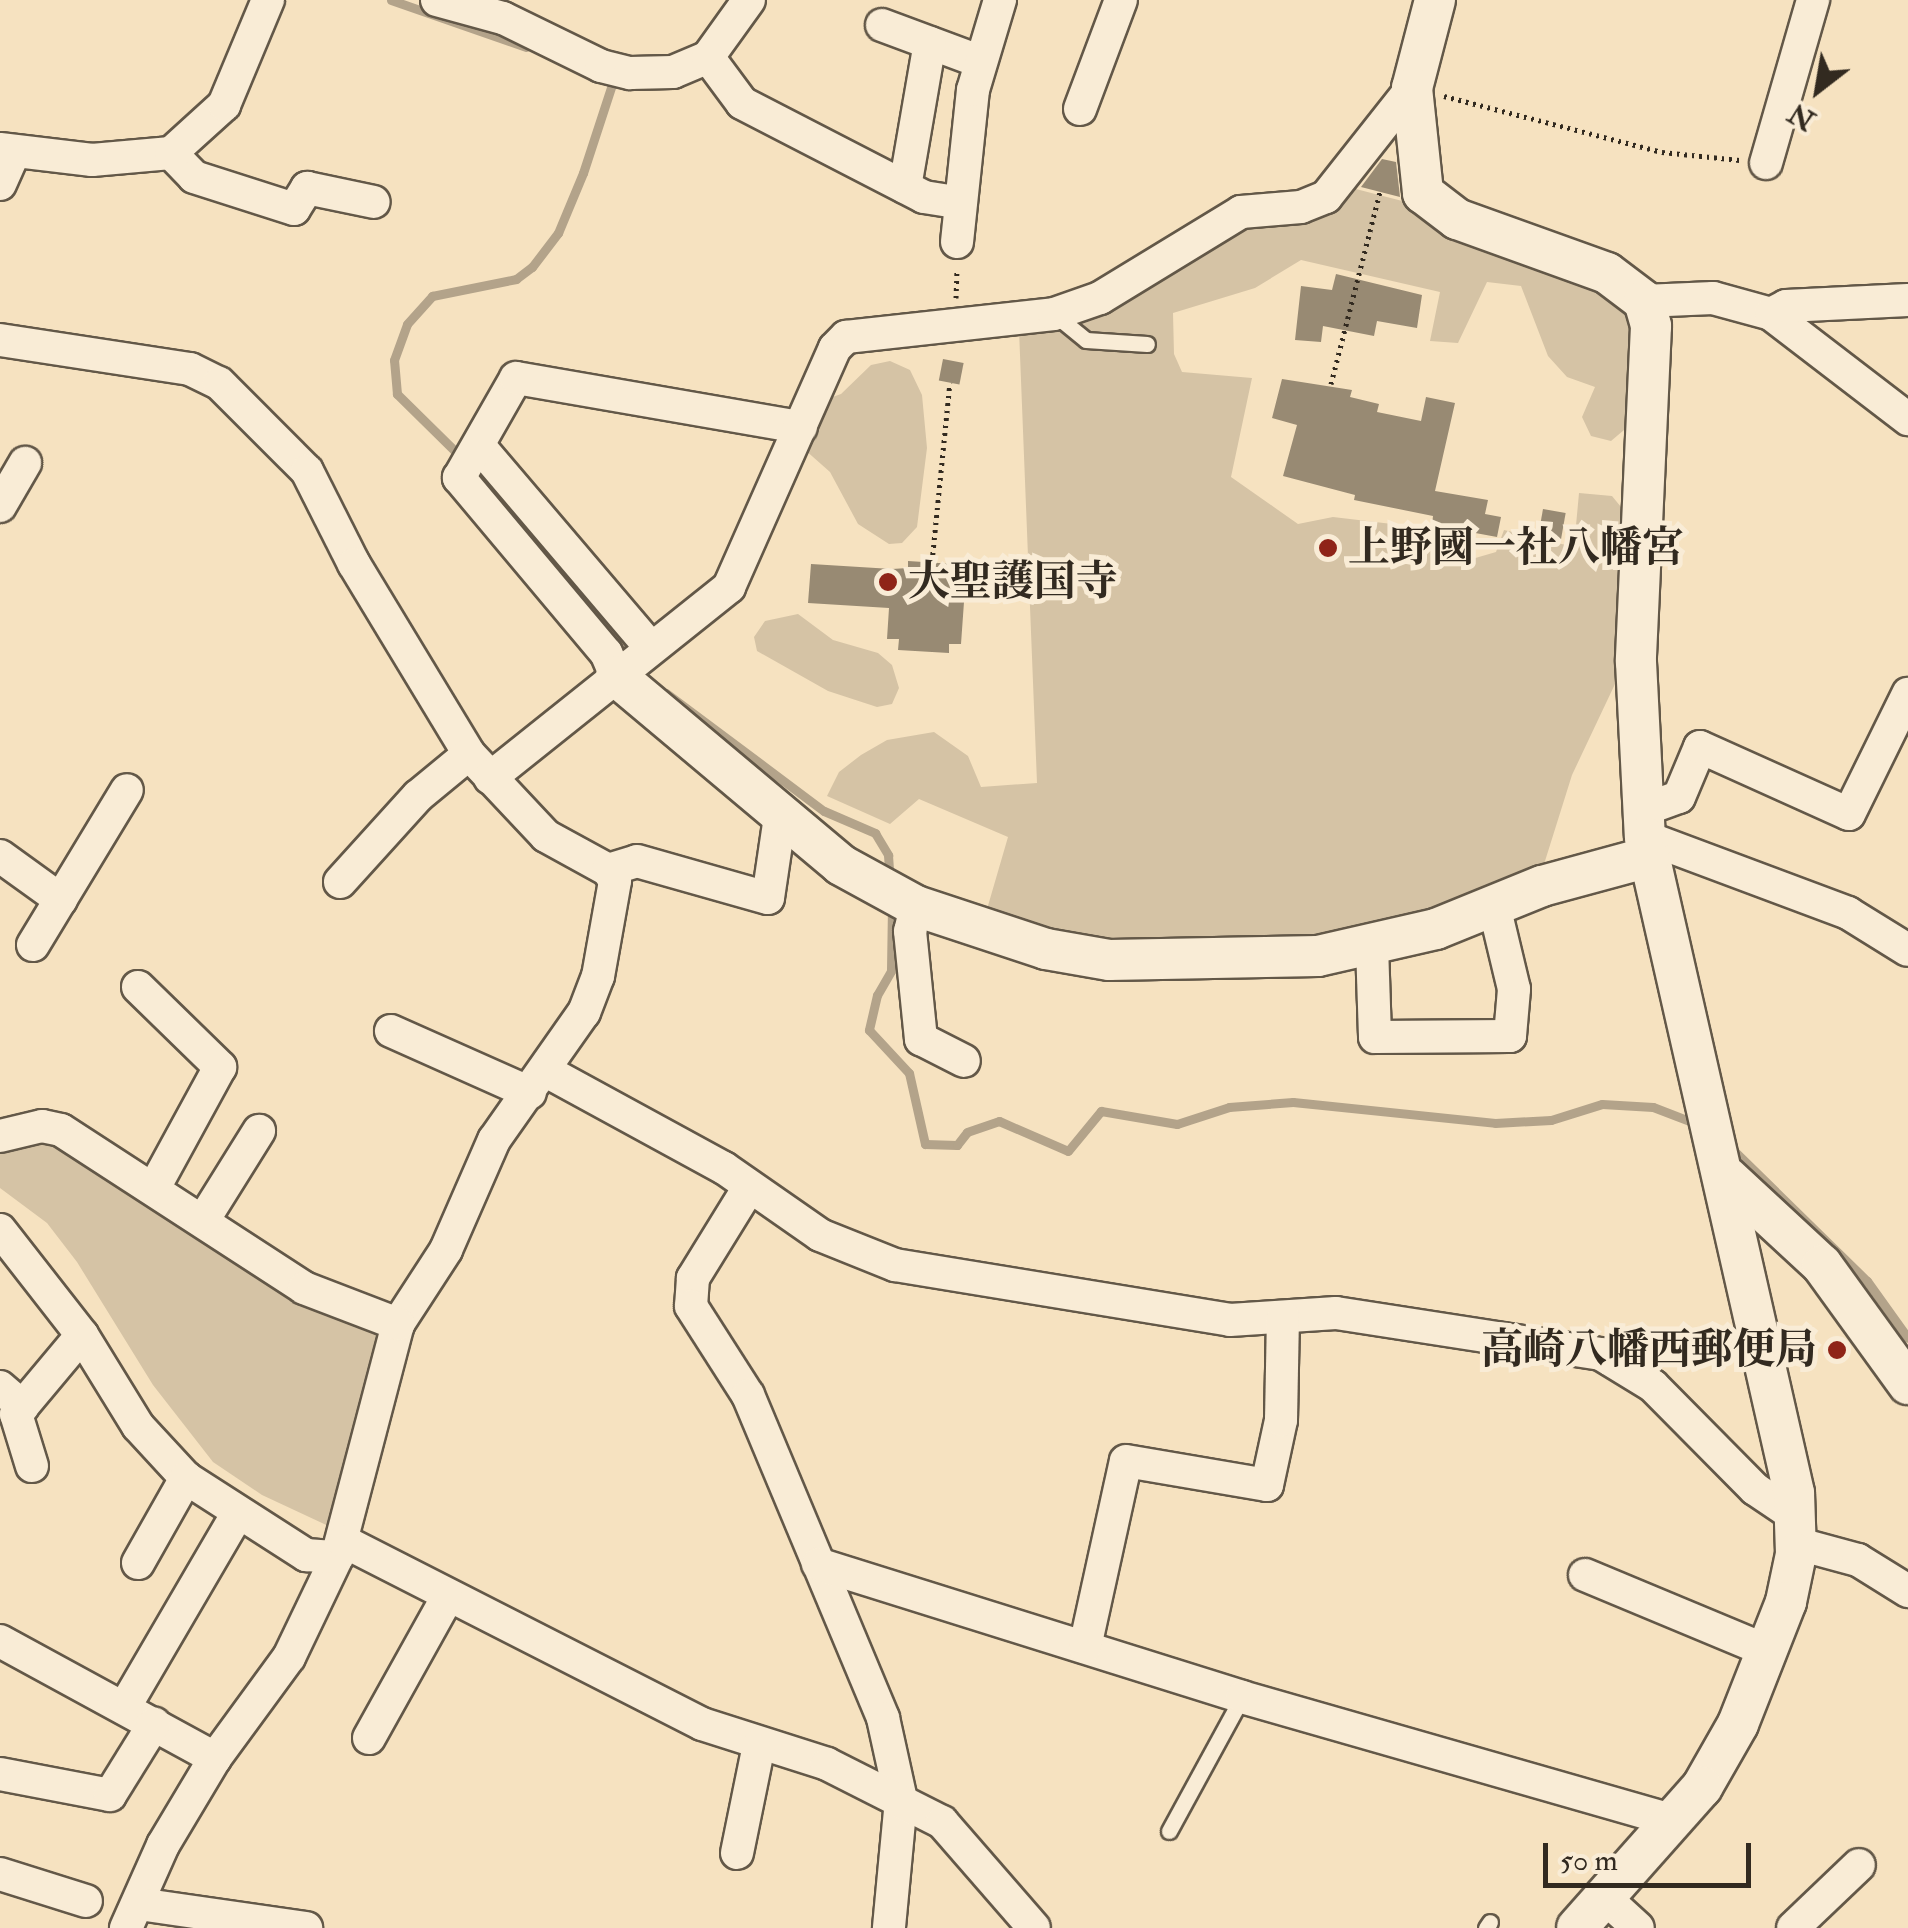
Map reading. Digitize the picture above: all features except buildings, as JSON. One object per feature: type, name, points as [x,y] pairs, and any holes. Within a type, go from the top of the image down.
[{"type":"street","points":[[0,184],[7,151],[92,160],[171,153],[224,105],[268,0]]},
{"type":"street","points":[[436,0],[507,9],[601,66],[630,72],[672,72],[708,57],[749,0]]},
{"type":"street","points":[[957,242],[979,61],[1000,0]]},
{"type":"street","points":[[1080,110],[1121,0]]},
{"type":"street","points":[[1435,0],[1412,88],[1424,193],[1436,207],[1607,273],[1644,302],[1650,326],[1650,421],[1636,662],[1646,835],[1727,1177],[1795,1529],[1770,1652],[1738,1724],[1674,1821],[1577,1928]]},
{"type":"street","points":[[1766,163],[1813,0]]},
{"type":"street","points":[[882,26],[979,61]]},
{"type":"street","points":[[905,187],[930,43]]},
{"type":"street","points":[[708,57],[742,102],[905,187],[961,202]]},
{"type":"street","points":[[340,882],[418,796],[479,766],[616,676],[729,587],[834,348],[846,337],[1054,314],[1100,298],[1241,212],[1301,207],[1326,196],[1412,88]]},
{"type":"street","points":[[171,153],[194,177],[294,209],[307,188],[374,202]]},
{"type":"street","points":[[1644,302],[1713,298],[1771,314],[1908,420]]},
{"type":"street","points":[[1771,314],[1786,306],[1908,300]]},
{"type":"street","points":[[0,340],[190,369],[219,384],[308,471],[354,564],[479,766],[546,836],[608,870],[615,881],[598,976],[538,1082],[494,1140],[446,1250],[398,1324],[340,1549],[290,1658],[215,1758],[163,1844],[132,1916],[297,1927]]},
{"type":"street","points":[[802,427],[516,378],[459,478],[606,654],[616,676],[780,817],[841,864],[916,906],[1046,949],[1110,960],[1318,956],[1372,946],[1494,906],[1646,835],[1679,797],[1700,747],[1848,814],[1908,694]]},
{"type":"street","points":[[480,447],[650,646]]},
{"type":"street","points":[[1,502],[26,463]]},
{"type":"street","points":[[33,945],[127,790]]},
{"type":"street","points":[[608,870],[637,861],[768,898],[780,817]]},
{"type":"street","points":[[1646,835],[1835,908],[1908,950]]},
{"type":"street","points":[[0,856],[61,900]]},
{"type":"street","points":[[916,906],[910,931],[920,1039],[964,1061]]},
{"type":"street","points":[[1372,946],[1375,1037],[1510,1036],[1514,989],[1494,906]]},
{"type":"street","points":[[138,988],[220,1067],[154,1188]]},
{"type":"street","points":[[391,1031],[538,1082],[724,1168],[748,1189],[820,1235],[895,1265],[1230,1320],[1336,1314],[1601,1354],[1652,1386],[1795,1529],[1908,1591]]},
{"type":"street","points":[[0,1136],[42,1126],[61,1130],[204,1219],[304,1288],[398,1324]]},
{"type":"street","points":[[204,1219],[259,1130]]},
{"type":"street","points":[[1727,1177],[1822,1265],[1908,1384]]},
{"type":"street","points":[[748,1189],[694,1278],[690,1306],[748,1395],[883,1718],[901,1800],[889,1928]]},
{"type":"street","points":[[0,1230],[82,1335],[138,1426],[186,1478],[306,1555],[340,1549],[702,1724],[827,1764],[901,1800],[942,1822],[1034,1928]]},
{"type":"street","points":[[1085,1647],[1126,1460],[1267,1484],[1280,1420],[1283,1317]]},
{"type":"street","points":[[32,1466],[12,1397],[82,1335]]},
{"type":"street","points":[[138,1563],[186,1478]]},
{"type":"street","points":[[124,1708],[238,1513]]},
{"type":"street","points":[[818,1564],[1242,1697],[1674,1821]]},
{"type":"street","points":[[1584,1576],[1770,1652]]},
{"type":"street","points":[[370,1738],[447,1598]]},
{"type":"street","points":[[0,1641],[215,1758]]},
{"type":"street","points":[[0,1774],[110,1795],[154,1724]]},
{"type":"street","points":[[737,1853],[760,1745]]},
{"type":"street","points":[[1793,1928],[1859,1865]]},
{"type":"street","points":[[0,1874],[86,1901]]},
{"type":"street","points":[[1603,1896],[1638,1928]]},
{"type":"lane","points":[[1054,314],[1086,340],[1147,344]]},
{"type":"lane","points":[[1169,1831],[1242,1697]]},
{"type":"path","points":[[1412,88],[1662,152],[1766,163]]},
{"type":"path","points":[[1331,384],[1380,192]]},
{"type":"path","points":[[932,562],[950,383]]},
{"type":"shaded area","name":"上野國一社八幡宮","points":[[1352,188],[1410,203],[1618,299],[1632,328],[1637,419],[1611,441],[1591,436],[1582,417],[1595,387],[1567,377],[1548,356],[1521,286],[1487,282],[1458,343],[1430,341],[1440,292],[1301,260],[1255,288],[1173,313],[1174,354],[1182,372],[1252,378],[1231,477],[1298,524],[1333,517],[1392,524],[1433,545],[1448,566],[1496,552],[1504,530],[1574,547],[1579,493],[1612,496],[1630,518],[1615,684],[1572,775],[1540,877],[1371,935],[1111,947],[985,916],[1008,837],[919,799],[890,824],[827,796],[839,772],[861,755],[887,740],[934,732],[968,756],[981,787],[1037,783],[1019,330],[1235,229]]},
{"type":"shaded area","points":[[890,361],[910,370],[922,395],[927,448],[917,527],[902,543],[889,544],[858,524],[830,472],[804,449],[824,400],[841,394],[871,365]]},
{"type":"shaded area","points":[[798,614],[833,640],[878,653],[892,665],[899,688],[892,704],[877,707],[828,691],[757,651],[754,637],[765,621]]},
{"type":"shaded area","points":[[40,1131],[387,1332],[337,1530],[262,1495],[213,1462],[153,1385],[77,1262],[47,1223],[0,1188],[0,1141]]},
{"type":"waterway","points":[[391,0],[526,47]]},
{"type":"waterway","points":[[463,459],[397,394],[394,360],[407,324],[432,296],[516,279],[532,267],[558,233],[583,173],[613,81],[606,79]]},
{"type":"waterway","points":[[573,589],[630,657]]},
{"type":"waterway","points":[[666,693],[824,811],[875,833],[888,855],[890,881]]},
{"type":"waterway","points":[[892,906],[891,971],[877,995],[869,1030],[909,1073],[925,1144],[957,1145],[967,1132],[999,1121],[1068,1151],[1101,1111],[1177,1124],[1229,1107],[1293,1102],[1495,1123],[1551,1120],[1602,1104],[1653,1107],[1697,1124]]},
{"type":"waterway","points":[[1727,1144],[1867,1281],[1908,1338]]},
{"type":"place","name":"上野國一社八幡宮","points":[[1328,548]]},
{"type":"place","name":"大聖護国寺","points":[[888,582]]},
{"type":"place","name":"高崎八幡西郵便局","points":[[1837,1350]]}]
